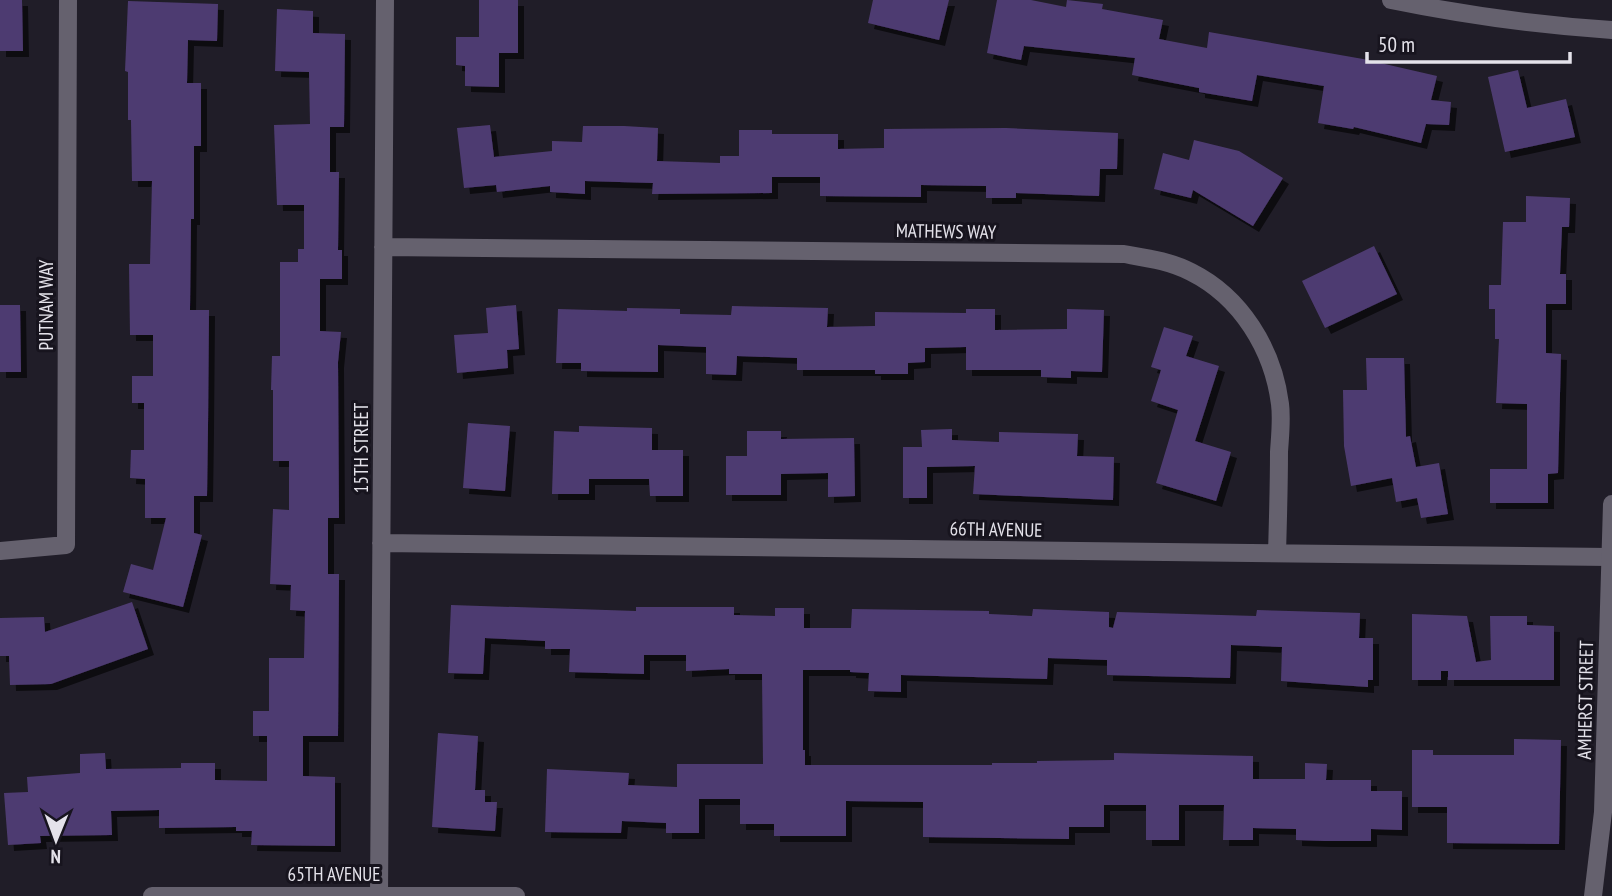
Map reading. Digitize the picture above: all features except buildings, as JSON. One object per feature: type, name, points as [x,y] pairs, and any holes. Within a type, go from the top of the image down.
[{"type":"street","name":"PUTNAM WAY","points":[[0,551],[66,544],[68,0]]},
{"type":"street","name":"15TH STREET","points":[[379,895],[385,0]]},
{"type":"street","points":[[1391,0],[1447,12],[1536,25],[1612,30]]},
{"type":"street","name":"MATHEWS WAY","points":[[383,247],[1124,254],[1158,259],[1191,272],[1215,288],[1240,311],[1260,339],[1273,371],[1280,406],[1278,553]]},
{"type":"street","name":"AMHERST STREET","points":[[1593,896],[1603,812],[1612,503]]},
{"type":"street","name":"66TH AVENUE","points":[[382,543],[1609,556]]},
{"type":"street","name":"65TH AVENUE","points":[[152,896],[516,896]]}]
